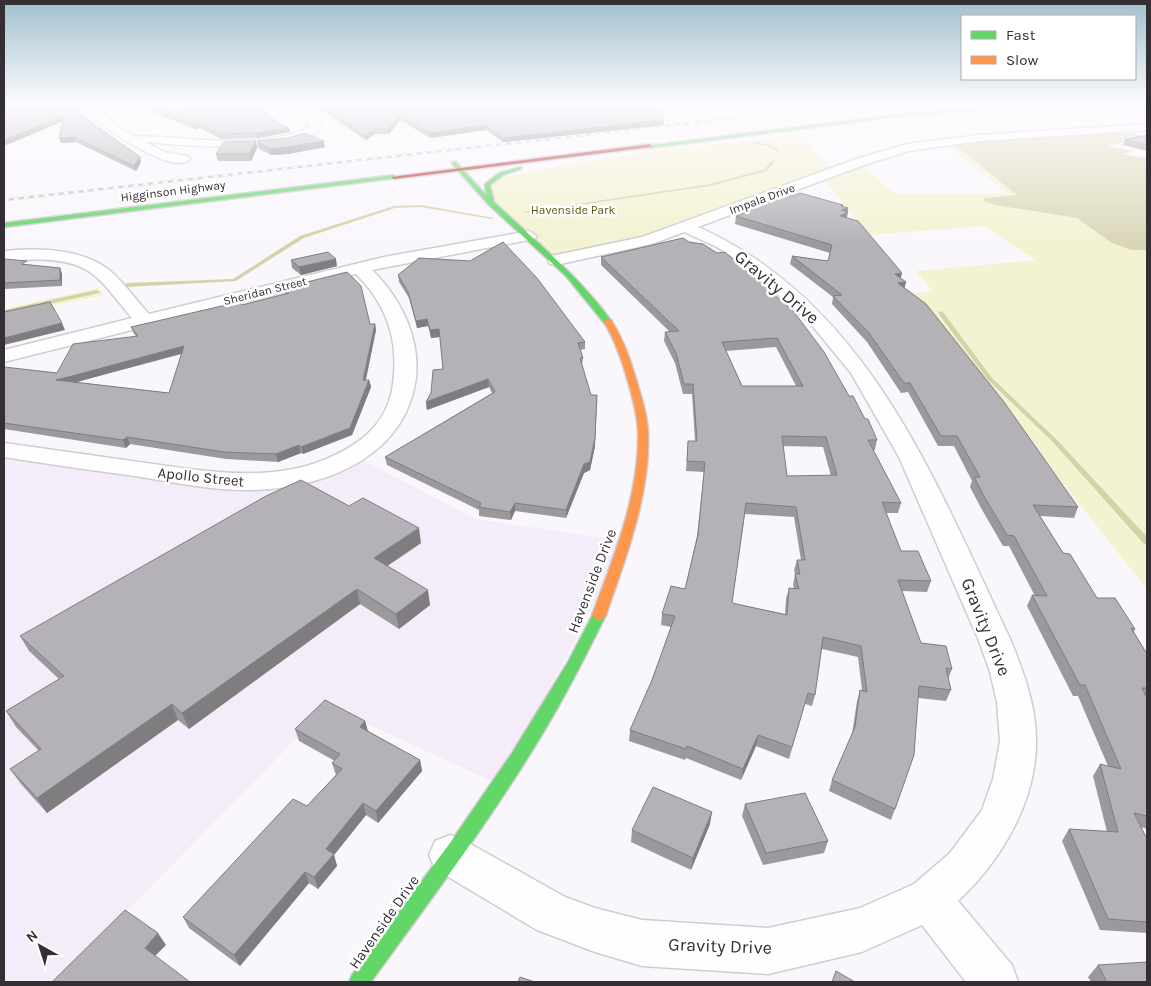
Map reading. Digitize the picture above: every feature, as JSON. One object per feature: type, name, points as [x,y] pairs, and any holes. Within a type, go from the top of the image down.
[{"type":"main road","name":"Higginson Highway","points":[[4,225],[570,152]]},
{"type":"main road","name":"Higginson Highway","points":[[4,216],[596,152]]},
{"type":"main road","points":[[491,204],[487,184],[501,174],[532,165],[601,152]]},
{"type":"main road","name":"Havenside Drive","points":[[359,982],[450,854],[502,785],[557,697],[599,615],[626,541],[635,498],[642,431],[640,408],[623,350],[615,332],[602,312],[556,260],[491,204],[457,166]]},
{"type":"street","points":[[153,152],[172,160],[184,160]]},
{"type":"street","points":[[174,152],[184,160]]},
{"type":"street","name":"Impala Drive","points":[[556,260],[627,246],[685,227],[860,162],[894,152]]},
{"type":"street","name":"Gravity Drive","points":[[450,854],[553,914],[594,930],[651,943],[768,950],[862,930],[929,899],[965,867],[998,820],[1012,779],[1018,741],[1014,702],[1004,664],[911,457],[860,371],[833,336],[787,291],[736,252],[685,227]]},
{"type":"street","name":"Sheridan Street","points":[[4,356],[144,320],[412,256],[529,236]]},
{"type":"street","points":[[4,256],[62,258],[93,266],[100,271],[144,320]]},
{"type":"street","name":"Apollo Street","points":[[4,450],[236,483],[292,478],[332,466],[376,440],[390,427],[397,413],[403,392],[406,368],[401,325],[382,291],[360,268]]},
{"type":"street","points":[[929,899],[995,982]]},
{"type":"shaded area","points":[[964,152],[1130,152],[1122,154],[1147,158],[1147,250],[1131,250],[1112,243],[1077,218],[995,205],[984,201],[983,198],[1017,195]]},
{"type":"shaded area","points":[[4,450],[259,482],[353,455],[476,519],[626,541],[500,785],[328,706],[58,982],[4,982]]},
{"type":"green space","name":"Havenside Park","points":[[651,152],[815,152],[828,167],[839,170],[877,157],[900,152],[913,152],[866,167],[893,193],[1009,194],[955,152],[964,152],[1018,195],[989,196],[995,205],[1077,218],[1112,243],[1131,250],[1147,250],[1147,589],[912,294],[932,291],[916,271],[1036,260],[984,226],[869,235],[826,182],[814,179],[674,231],[556,260],[493,204],[493,180]]},
{"type":"green space","points":[[98,288],[104,295],[4,316],[4,309]]},
{"type":"building","points":[[105,152],[133,152],[140,157],[134,166]]},
{"type":"building","points":[[217,152],[250,152],[249,154],[216,154]]},
{"type":"building","points":[[800,193],[848,208],[841,210],[848,212],[840,216],[858,221],[902,273],[895,274],[906,282],[898,283],[926,304],[1004,402],[1078,507],[1033,505],[1063,553],[1070,554],[1097,598],[1115,598],[1135,629],[1131,628],[1147,654],[1147,688],[1142,688],[1147,698],[1147,816],[1134,813],[1147,839],[1147,922],[1108,919],[1069,829],[1118,832],[1100,764],[1121,769],[1085,685],[1080,685],[1032,595],[1047,596],[1014,536],[1007,535],[985,498],[974,477],[980,477],[957,436],[941,436],[910,383],[904,383],[869,333],[833,296],[842,295],[792,256],[828,261],[832,245],[736,216],[744,213],[740,212],[787,195],[792,196]]},
{"type":"building","points":[[683,238],[689,242],[703,244],[717,253],[725,252],[794,312],[824,352],[849,396],[853,396],[865,419],[868,419],[877,440],[868,440],[901,503],[882,502],[901,551],[918,551],[931,581],[898,580],[921,643],[946,646],[952,669],[946,668],[951,690],[919,686],[914,755],[895,809],[832,780],[855,727],[860,690],[867,692],[861,646],[823,637],[815,695],[808,693],[792,747],[758,735],[743,769],[687,746],[686,749],[630,730],[652,680],[675,616],[662,614],[671,586],[685,589],[698,535],[705,462],[687,461],[688,441],[697,441],[693,384],[684,384],[676,353],[665,332],[679,331],[601,257]],"holes":[[[777,338],[803,386],[742,386],[722,342]],[[782,436],[826,437],[837,475],[787,476]],[[746,503],[796,507],[805,560],[797,560],[800,574],[795,574],[799,589],[789,588],[787,615],[732,603]]]},
{"type":"building","points":[[503,242],[537,278],[585,342],[578,343],[583,358],[580,358],[591,395],[597,395],[595,438],[590,462],[584,464],[566,510],[515,503],[510,512],[479,507],[481,503],[385,457],[495,392],[488,379],[426,402],[431,393],[433,370],[443,369],[439,329],[430,330],[427,319],[416,321],[408,292],[398,275],[419,258],[470,261]]},
{"type":"building","points":[[328,252],[336,259],[299,267],[291,260]]},
{"type":"building","points":[[4,259],[27,261],[21,264],[60,268],[60,280],[4,283]]},
{"type":"building","points":[[347,272],[361,286],[370,324],[375,324],[363,380],[369,380],[350,428],[301,447],[299,445],[276,454],[224,452],[127,437],[123,440],[4,423],[4,367],[57,373],[73,344],[138,336],[131,327],[239,302],[242,305],[289,293],[283,288]],"holes":[[[184,346],[169,393],[56,380]]]},
{"type":"building","points":[[50,302],[62,323],[4,338],[4,312]]},
{"type":"building","points":[[301,480],[349,506],[363,498],[419,528],[374,558],[428,590],[396,614],[357,589],[182,713],[172,704],[37,798],[10,769],[41,749],[6,711],[64,676],[20,636],[266,496]]},
{"type":"building","points":[[325,700],[365,721],[360,727],[420,760],[376,811],[363,803],[326,849],[334,854],[314,877],[305,872],[234,955],[183,917],[293,799],[307,806],[342,769],[332,763],[340,754],[295,729]]},
{"type":"building","points":[[653,787],[712,812],[693,858],[632,830]]},
{"type":"building","points":[[805,793],[828,841],[766,853],[745,804]]},
{"type":"building","points":[[125,910],[158,933],[145,948],[190,982],[52,982]]},
{"type":"building","points":[[1147,962],[1147,982],[1107,982],[1098,965]]},
{"type":"building","points":[[836,971],[855,982],[832,982]]},
{"type":"building","points":[[520,977],[535,982],[518,982]]},
{"type":"waterway","points":[[525,212],[710,185],[766,170],[773,161]]},
{"type":"waterway","points":[[127,285],[234,280],[302,237],[395,207],[421,206],[492,218]]},
{"type":"waterway","points":[[4,312],[97,292]]},
{"type":"waterway","points":[[941,313],[990,379],[1055,441],[1147,542]]},
{"type":"railway","points":[[4,200],[432,152]]},
{"type":"traffic: fast","points":[[454,163],[488,200],[568,275],[596,305],[608,322]]},
{"type":"traffic: fast","points":[[491,204],[487,185],[501,174],[519,168]]},
{"type":"traffic: fast","points":[[4,225],[394,177]]},
{"type":"traffic: fast","points":[[359,982],[488,804],[547,712],[599,615]]},
{"type":"traffic: slow","points":[[599,615],[625,540],[632,512],[642,457],[643,431],[640,407],[626,360],[608,322]]},
{"type":"traffic: jam","points":[[394,177],[600,152]]}]
